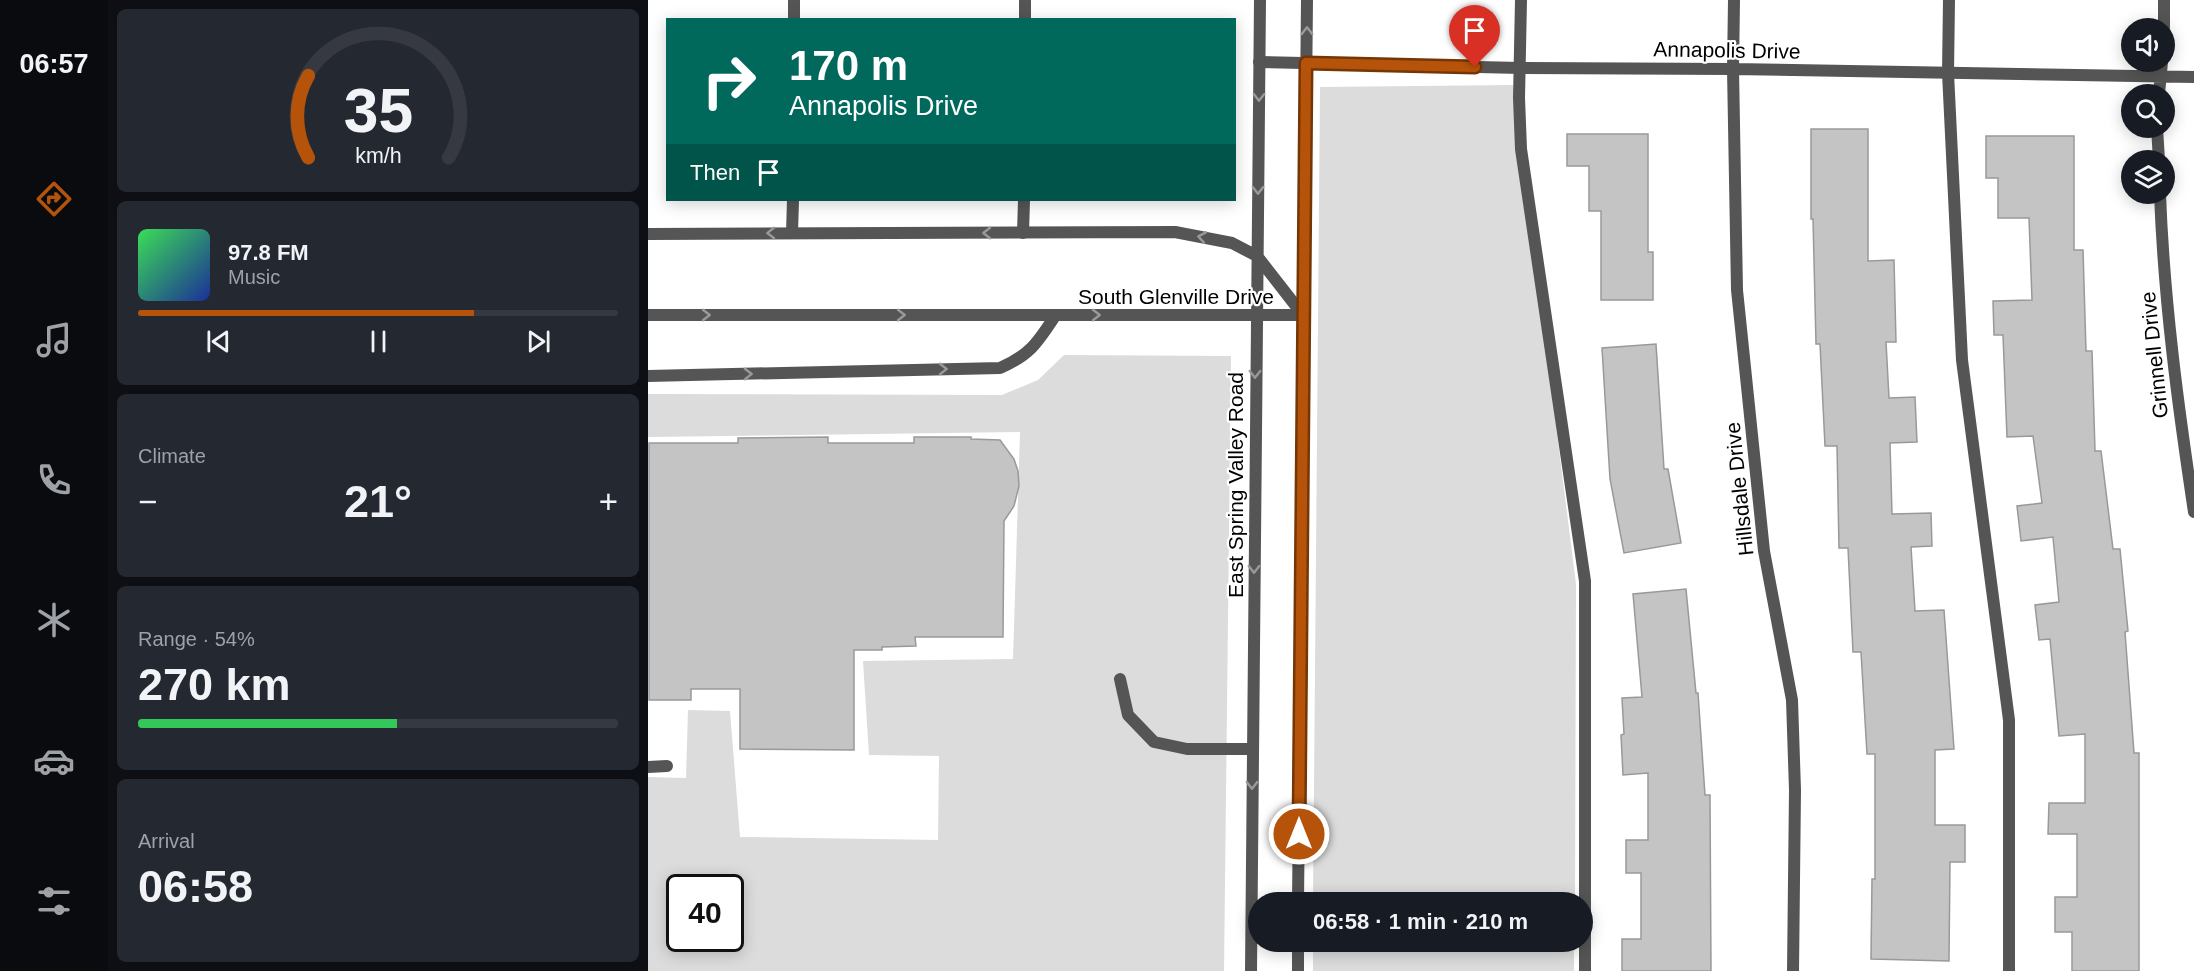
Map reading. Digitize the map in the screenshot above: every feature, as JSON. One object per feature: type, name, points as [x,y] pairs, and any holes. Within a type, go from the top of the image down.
[{"type":"street","points":[[794,0],[794,18]]},
{"type":"street","points":[[1025,18],[1026,0]]},
{"type":"street","name":"East Spring Valley Road","points":[[1251,971],[1260,0]]},
{"type":"street","points":[[1298,892],[1307,0]]},
{"type":"street","points":[[1521,0],[1519,98],[1521,149],[1585,581],[1585,971]]},
{"type":"street","name":"Hillsdale Drive","points":[[1734,0],[1737,290],[1764,551],[1792,700],[1795,790],[1793,971]]},
{"type":"street","points":[[1950,0],[1948,73],[1962,360],[2009,720],[2009,971]]},
{"type":"street","points":[[2164,0],[2164,18]]},
{"type":"street","name":"Annapolis Drive","points":[[1259,62],[2194,77]]},
{"type":"street","points":[[2160,84],[2161,72]]},
{"type":"street","points":[[792,233],[793,201]]},
{"type":"street","points":[[1023,233],[1024,201]]},
{"type":"street","name":"Grinnell Drive","points":[[2160,204],[2162,252],[2174,374],[2194,512]]},
{"type":"street","name":"South Glenville Drive","points":[[648,234],[1175,232],[1232,243],[1257,256],[1303,315]]},
{"type":"street","name":"South Glenville Drive","points":[[648,315],[1303,315]]},
{"type":"street","points":[[648,376],[1000,368],[1020,359],[1038,342],[1055,316]]},
{"type":"street","points":[[1120,679],[1128,715],[1154,742],[1188,749],[1252,749]]},
{"type":"street","points":[[648,766],[667,766]]},
{"type":"street","points":[[1298,952],[1298,971]]},
{"type":"shaded area","points":[[1513,85],[1576,584],[1575,892],[1313,892],[1320,87]]},
{"type":"shaded area","points":[[1064,355],[1231,356],[1224,971],[648,971],[648,777],[686,778],[688,710],[730,711],[740,837],[938,840],[939,756],[869,755],[863,661],[1013,659],[1020,432],[648,437],[648,394],[1002,395],[1038,380]]},
{"type":"shaded area","points":[[1313,952],[1574,952],[1574,971],[1313,971]]},
{"type":"building","points":[[1811,129],[1868,129],[1868,261],[1894,260],[1896,342],[1886,342],[1889,398],[1915,397],[1917,442],[1890,443],[1892,514],[1931,513],[1932,546],[1911,547],[1915,611],[1944,610],[1954,749],[1935,750],[1935,825],[1965,825],[1965,862],[1950,862],[1949,961],[1871,959],[1872,879],[1875,879],[1875,754],[1867,754],[1861,652],[1853,652],[1848,548],[1839,548],[1837,446],[1825,446],[1820,344],[1816,344],[1813,219],[1811,219]]},
{"type":"building","points":[[1567,134],[1648,134],[1648,252],[1653,252],[1653,300],[1601,300],[1601,211],[1589,211],[1589,166],[1567,166]]},
{"type":"building","points":[[1986,136],[2074,136],[2074,250],[2083,250],[2086,351],[2092,351],[2095,451],[2101,451],[2113,549],[2120,549],[2128,631],[2125,632],[2134,753],[2139,753],[2139,971],[2072,971],[2072,932],[2055,932],[2055,897],[2077,897],[2077,834],[2048,834],[2049,803],[2085,803],[2085,734],[2059,736],[2050,639],[2039,640],[2035,605],[2059,602],[2053,537],[2021,541],[2017,506],[2042,503],[2033,436],[2007,437],[2003,335],[1994,335],[1993,301],[2032,300],[2029,218],[1998,218],[1998,178],[1986,178]]},
{"type":"building","points":[[1656,344],[1664,469],[1668,469],[1681,543],[1624,553],[1610,479],[1602,348]]},
{"type":"building","points":[[828,437],[828,443],[914,443],[914,437],[971,437],[971,439],[1000,440],[1014,459],[1019,486],[1014,506],[1004,521],[1003,637],[915,637],[916,646],[882,647],[882,650],[854,650],[854,750],[740,749],[740,689],[691,689],[691,700],[649,700],[649,443],[738,443],[738,438]]},
{"type":"building","points":[[1686,589],[1696,693],[1698,693],[1705,795],[1710,795],[1711,971],[1622,971],[1622,939],[1641,939],[1641,873],[1626,873],[1626,840],[1648,840],[1648,773],[1623,775],[1622,698],[1642,697],[1633,594]]},
{"type":"route","points":[[1299,834],[1306,63],[1475,67]]}]
